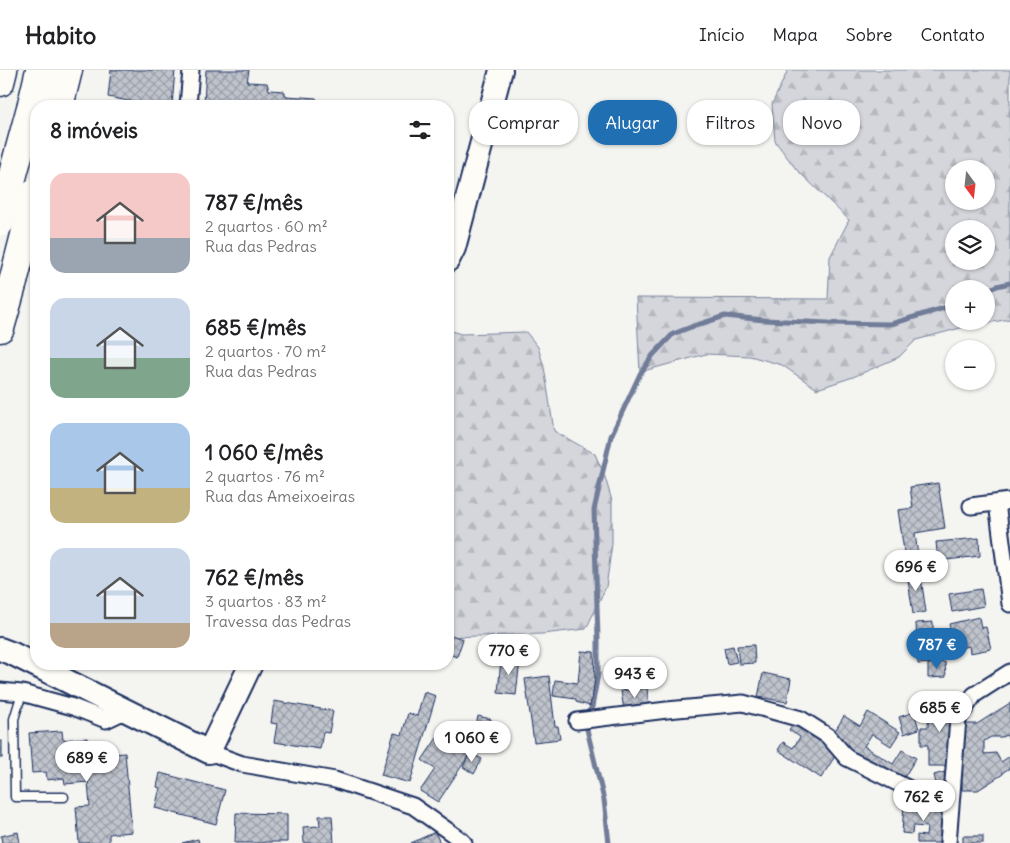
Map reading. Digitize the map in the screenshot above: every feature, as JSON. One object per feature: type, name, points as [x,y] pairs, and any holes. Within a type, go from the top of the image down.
[{"type":"highway","points":[[0,82],[3,70]]},
{"type":"highway","points":[[40,70],[49,100]]},
{"type":"highway","points":[[53,100],[68,70]]},
{"type":"highway","points":[[0,222],[30,152]]},
{"type":"highway","points":[[0,328],[30,215]]},
{"type":"main road","points":[[454,248],[502,70]]},
{"type":"main road","points":[[0,649],[30,663]]},
{"type":"main road","points":[[44,670],[209,752],[248,670]]},
{"type":"street","points":[[188,100],[191,70]]},
{"type":"street","points":[[971,506],[1003,502],[1010,604]]},
{"type":"street","points":[[948,843],[958,718],[974,695],[1010,672]]},
{"type":"street","points":[[0,691],[22,693],[73,707],[106,720],[125,711]]},
{"type":"street","points":[[584,720],[743,703],[801,719],[828,736],[847,758],[950,809]]},
{"type":"street","points":[[209,752],[242,764],[335,780],[413,806],[464,843]]},
{"type":"lane","points":[[22,693],[14,719],[15,796],[64,797]]},
{"type":"green space","points":[[788,70],[1010,70],[1010,319],[995,322],[995,280],[945,280],[945,330],[953,330],[916,340],[899,357],[853,377],[817,389],[782,365],[750,356],[706,354],[640,372],[636,298],[828,299],[830,257],[849,220],[796,169],[775,141],[773,102]]},
{"type":"green space","points":[[454,332],[461,334],[526,332],[538,347],[544,367],[554,431],[595,454],[605,477],[612,501],[612,544],[606,587],[586,629],[542,634],[454,637]]},
{"type":"building","points":[[111,70],[175,70],[172,100],[123,100],[108,97]]},
{"type":"building","points":[[206,70],[249,70],[247,82],[267,83],[269,90],[284,91],[286,96],[316,98],[317,100],[204,100]]},
{"type":"building","points":[[938,483],[945,528],[915,533],[918,556],[922,555],[924,570],[907,572],[898,510],[913,508],[910,487]]},
{"type":"building","points":[[979,538],[980,556],[938,561],[936,542]]},
{"type":"building","points":[[920,571],[926,612],[913,614],[907,573]]},
{"type":"building","points":[[981,589],[984,606],[952,612],[949,594]]},
{"type":"building","points":[[979,617],[981,628],[986,627],[991,649],[970,653],[969,646],[955,649],[949,624]]},
{"type":"building","points":[[933,622],[933,639],[930,640],[931,663],[918,664],[916,623]]},
{"type":"building","points":[[454,636],[463,639],[457,657],[454,656]]},
{"type":"building","points":[[754,645],[755,663],[739,664],[737,646]]},
{"type":"building","points":[[733,646],[737,662],[727,664],[724,648]]},
{"type":"building","points":[[581,651],[594,652],[595,678],[590,706],[576,702],[576,699],[553,696],[555,680],[578,683]]},
{"type":"building","points":[[501,658],[520,660],[516,695],[498,693]]},
{"type":"building","points":[[945,662],[946,677],[928,678],[928,664]]},
{"type":"building","points":[[763,673],[791,679],[787,702],[758,697]]},
{"type":"building","points":[[549,676],[555,726],[558,726],[560,739],[534,742],[525,679]]},
{"type":"building","points":[[647,688],[649,706],[624,710],[621,691]]},
{"type":"building","points":[[424,692],[436,696],[410,783],[381,775],[394,733],[402,735],[408,713],[417,716]]},
{"type":"building","points":[[945,696],[953,696],[953,766],[928,766],[928,745],[921,745],[921,727],[928,727],[929,701],[945,701]]},
{"type":"building","points":[[274,701],[333,711],[329,733],[323,732],[320,749],[274,742],[277,724],[271,723]]},
{"type":"building","points":[[1010,703],[1010,740],[1006,735],[991,737],[984,741],[984,754],[996,753],[1001,762],[1010,756],[1010,768],[978,790],[962,790],[961,724],[977,724]]},
{"type":"building","points":[[868,712],[900,732],[891,746],[872,734],[864,746],[893,764],[902,750],[916,758],[900,784],[829,741],[844,716],[860,726]]},
{"type":"building","points":[[914,712],[919,729],[904,734],[899,717]]},
{"type":"building","points":[[478,716],[491,719],[487,734],[475,731]]},
{"type":"building","points":[[795,721],[839,750],[821,778],[778,750],[783,742],[793,748],[800,737],[789,730]]},
{"type":"building","points":[[62,731],[63,740],[87,738],[89,756],[125,753],[132,832],[109,834],[109,843],[79,843],[76,807],[90,806],[88,782],[65,784],[64,778],[47,780],[46,772],[32,773],[29,733]]},
{"type":"building","points":[[441,732],[447,736],[445,739],[469,755],[438,802],[420,791],[435,769],[422,760]]},
{"type":"building","points":[[0,741],[2,741],[2,758],[0,758]]},
{"type":"building","points":[[470,753],[482,759],[474,774],[463,767]]},
{"type":"building","points":[[945,772],[949,785],[937,788],[934,775]]},
{"type":"building","points":[[160,773],[225,790],[216,824],[155,808],[160,788],[157,787]]},
{"type":"building","points":[[904,804],[944,807],[941,843],[917,843],[917,835],[926,836],[927,827],[913,826],[912,834],[902,833]]},
{"type":"building","points":[[236,813],[287,814],[287,842],[235,843]]},
{"type":"building","points":[[319,816],[332,816],[334,843],[304,843],[303,827],[320,826]]},
{"type":"building","points":[[18,832],[20,843],[2,843],[1,836]]},
{"type":"building","points":[[435,832],[440,843],[411,843]]},
{"type":"building","points":[[963,836],[983,836],[983,843],[963,843]]},
{"type":"building","points":[[198,839],[199,843],[182,843]]},
{"type":"waterway","points":[[995,287],[1010,283]]},
{"type":"waterway","points":[[609,843],[604,800],[584,717],[592,707],[598,674],[594,510],[611,436],[640,374],[653,355],[673,334],[725,316],[764,320],[891,324],[945,308]]}]
